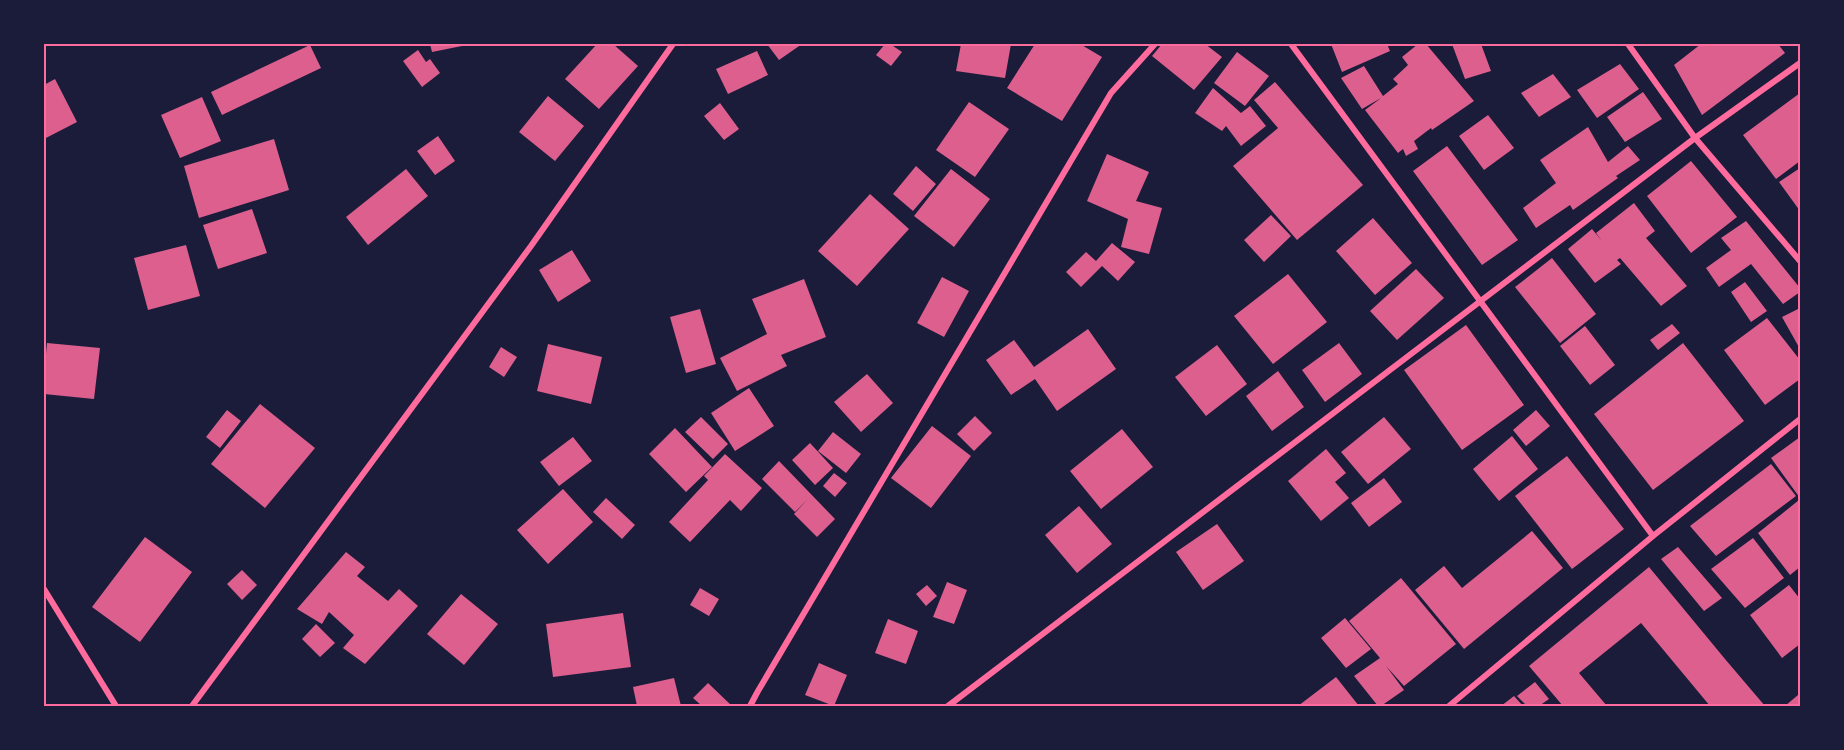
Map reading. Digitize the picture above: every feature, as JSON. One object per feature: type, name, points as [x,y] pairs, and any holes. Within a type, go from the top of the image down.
[{"type":"street","points":[[192,706],[531,246],[673,44]]},
{"type":"street","points":[[750,706],[1111,93],[1155,44]]},
{"type":"street","points":[[1291,44],[1653,536]]},
{"type":"street","points":[[1628,44],[1695,138],[1800,261]]},
{"type":"street","points":[[948,706],[1695,138],[1800,63]]},
{"type":"street","points":[[1449,706],[1653,536],[1800,419]]},
{"type":"street","points":[[44,589],[116,706]]},
{"type":"building","points":[[430,44],[467,44],[467,45],[432,52]]},
{"type":"building","points":[[597,44],[613,44],[638,66],[599,109],[565,79]]},
{"type":"building","points":[[767,44],[802,44],[779,60]]},
{"type":"building","points":[[885,44],[890,44],[902,52],[891,66],[876,55]]},
{"type":"building","points":[[961,44],[1011,44],[1005,78],[956,71]]},
{"type":"building","points":[[1035,44],[1080,44],[1102,57],[1062,121],[1007,88]]},
{"type":"building","points":[[1162,44],[1205,44],[1222,57],[1194,90],[1152,56]]},
{"type":"building","points":[[1331,44],[1387,44],[1390,51],[1342,72]]},
{"type":"building","points":[[1418,44],[1426,44],[1474,101],[1414,141],[1418,149],[1406,156],[1403,149],[1398,153],[1365,110],[1381,98],[1362,109],[1341,78],[1364,66],[1383,96],[1398,84],[1393,79],[1408,65],[1402,57]]},
{"type":"building","points":[[1452,44],[1481,44],[1491,71],[1465,79]]},
{"type":"building","points":[[1701,44],[1778,44],[1785,53],[1702,115],[1674,65]]},
{"type":"building","points":[[310,45],[321,68],[222,115],[211,92]]},
{"type":"building","points":[[418,50],[426,62],[430,59],[440,73],[422,87],[403,61]]},
{"type":"building","points":[[757,51],[768,75],[728,94],[716,69]]},
{"type":"building","points":[[1237,52],[1269,76],[1245,106],[1214,83]]},
{"type":"building","points":[[1620,64],[1639,89],[1597,118],[1577,90]]},
{"type":"building","points":[[1553,74],[1571,97],[1539,117],[1521,93]]},
{"type":"building","points":[[55,79],[77,122],[44,139],[44,85]]},
{"type":"building","points":[[1275,82],[1363,185],[1297,240],[1233,166],[1278,128],[1254,100]]},
{"type":"building","points":[[1213,88],[1241,113],[1250,106],[1266,126],[1241,146],[1226,126],[1222,131],[1195,113]]},
{"type":"building","points":[[1643,92],[1662,119],[1625,142],[1607,117]]},
{"type":"building","points":[[1800,93],[1800,161],[1776,179],[1743,135]]},
{"type":"building","points":[[548,96],[584,126],[555,161],[519,132]]},
{"type":"building","points":[[202,97],[221,141],[180,158],[161,115]]},
{"type":"building","points":[[969,102],[1009,129],[975,177],[936,150]]},
{"type":"building","points":[[720,103],[739,129],[724,140],[704,116]]},
{"type":"building","points":[[1488,115],[1514,148],[1484,170],[1459,136]]},
{"type":"building","points":[[1588,127],[1608,162],[1628,146],[1640,160],[1573,210],[1570,205],[1536,228],[1523,208],[1556,183],[1540,160]]},
{"type":"building","points":[[438,136],[455,161],[435,175],[417,151]]},
{"type":"building","points":[[274,139],[289,190],[199,218],[184,166]]},
{"type":"building","points":[[1447,146],[1518,240],[1482,265],[1413,171]]},
{"type":"building","points":[[1107,154],[1149,172],[1136,201],[1162,208],[1149,254],[1121,247],[1128,219],[1087,201]]},
{"type":"building","points":[[1691,161],[1737,217],[1691,253],[1647,196]]},
{"type":"building","points":[[916,166],[936,184],[913,211],[893,194]]},
{"type":"building","points":[[1800,168],[1800,211],[1779,182]]},
{"type":"building","points":[[406,169],[428,196],[368,245],[346,217]]},
{"type":"building","points":[[951,169],[990,199],[954,247],[914,216]]},
{"type":"building","points":[[870,194],[909,229],[857,286],[818,251]]},
{"type":"building","points":[[1634,203],[1655,231],[1646,238],[1687,286],[1661,306],[1620,258],[1617,260],[1621,264],[1595,283],[1568,249],[1592,229],[1602,241],[1596,233]]},
{"type":"building","points":[[252,209],[267,253],[218,269],[203,225]]},
{"type":"building","points":[[1271,215],[1291,236],[1264,262],[1244,240]]},
{"type":"building","points":[[1373,218],[1412,263],[1375,295],[1336,251]]},
{"type":"building","points":[[1746,221],[1800,288],[1800,292],[1783,304],[1751,264],[1719,287],[1706,268],[1731,250],[1721,238]]},
{"type":"building","points":[[1112,243],[1135,262],[1118,281],[1102,266],[1081,287],[1066,272],[1086,252],[1096,261]]},
{"type":"building","points":[[186,245],[200,296],[148,310],[134,258]]},
{"type":"building","points":[[572,250],[591,281],[558,302],[539,270]]},
{"type":"building","points":[[1552,258],[1596,314],[1560,343],[1515,287]]},
{"type":"building","points":[[1416,269],[1444,298],[1397,340],[1370,311]]},
{"type":"building","points":[[1288,274],[1327,322],[1273,364],[1234,316]]},
{"type":"building","points":[[942,277],[969,291],[944,337],[917,323]]},
{"type":"building","points":[[804,279],[826,337],[781,355],[787,366],[737,391],[720,358],[767,334],[752,299]]},
{"type":"building","points":[[1745,282],[1767,311],[1751,322],[1731,292]]},
{"type":"building","points":[[1800,308],[1800,349],[1782,317]]},
{"type":"building","points":[[700,309],[716,364],[686,373],[670,317]]},
{"type":"building","points":[[1767,318],[1800,360],[1800,379],[1765,405],[1724,350]]},
{"type":"building","points":[[1672,324],[1680,333],[1658,350],[1650,340]]},
{"type":"building","points":[[1466,325],[1524,405],[1462,450],[1404,370]]},
{"type":"building","points":[[1585,326],[1615,365],[1590,385],[1560,346]]},
{"type":"building","points":[[1088,329],[1116,369],[1057,411],[1035,379],[1011,395],[986,360],[1014,340],[1034,367]]},
{"type":"building","points":[[47,343],[100,348],[94,399],[44,394]]},
{"type":"building","points":[[1339,343],[1362,374],[1325,402],[1302,370]]},
{"type":"building","points":[[1683,343],[1744,421],[1653,490],[1594,414]]},
{"type":"building","points":[[548,344],[602,357],[591,404],[537,391]]},
{"type":"building","points":[[1217,345],[1247,384],[1206,416],[1175,377]]},
{"type":"building","points":[[501,347],[517,357],[504,377],[489,367]]},
{"type":"building","points":[[1278,371],[1304,407],[1272,431],[1246,396]]},
{"type":"building","points":[[867,374],[893,403],[861,432],[834,402]]},
{"type":"building","points":[[749,388],[774,426],[735,451],[711,413]]},
{"type":"building","points":[[260,404],[315,448],[265,508],[211,464]]},
{"type":"building","points":[[227,410],[241,421],[220,448],[206,437]]},
{"type":"building","points":[[1536,410],[1550,426],[1526,446],[1513,430]]},
{"type":"building","points":[[975,416],[992,433],[974,451],[957,434]]},
{"type":"building","points":[[701,417],[728,444],[713,459],[685,432]]},
{"type":"building","points":[[1384,417],[1411,449],[1368,484],[1341,452]]},
{"type":"building","points":[[932,426],[971,456],[931,508],[891,478]]},
{"type":"building","points":[[675,428],[712,467],[686,492],[649,454]]},
{"type":"building","points":[[1122,429],[1153,467],[1101,509],[1070,471]]},
{"type":"building","points":[[833,432],[861,454],[846,473],[818,451]]},
{"type":"building","points":[[1512,436],[1538,469],[1499,501],[1473,469]]},
{"type":"building","points":[[573,437],[592,461],[559,486],[540,462]]},
{"type":"building","points":[[1800,437],[1800,498],[1771,458]]},
{"type":"building","points":[[810,443],[833,468],[815,485],[792,460]]},
{"type":"building","points":[[1326,449],[1346,473],[1335,482],[1349,498],[1321,521],[1288,481]]},
{"type":"building","points":[[725,454],[762,488],[741,511],[730,500],[690,542],[669,522],[708,480],[704,476]]},
{"type":"building","points":[[1567,456],[1624,529],[1572,569],[1515,496]]},
{"type":"building","points":[[779,461],[835,519],[817,537],[794,514],[808,499],[795,512],[762,479]]},
{"type":"building","points":[[1771,464],[1796,496],[1716,556],[1690,526]]},
{"type":"building","points":[[834,473],[847,483],[835,497],[823,486]]},
{"type":"building","points":[[1384,478],[1402,502],[1369,527],[1351,503]]},
{"type":"building","points":[[563,489],[593,522],[548,564],[517,530]]},
{"type":"building","points":[[606,498],[635,525],[622,539],[593,512]]},
{"type":"building","points":[[1799,500],[1800,567],[1790,575],[1758,533]]},
{"type":"building","points":[[1079,506],[1112,544],[1077,573],[1045,535]]},
{"type":"building","points":[[1217,524],[1244,561],[1203,590],[1176,552]]},
{"type":"building","points":[[1532,531],[1563,568],[1464,649],[1415,590],[1444,566],[1462,588]]},
{"type":"building","points":[[145,537],[192,572],[140,642],[92,607]]},
{"type":"building","points":[[1753,538],[1784,578],[1745,608],[1711,569]]},
{"type":"building","points":[[1678,547],[1722,598],[1704,611],[1661,559]]},
{"type":"building","points":[[346,552],[365,567],[357,576],[388,601],[399,589],[418,606],[365,664],[343,648],[354,635],[329,612],[322,624],[297,609]]},
{"type":"building","points":[[1649,567],[1765,706],[1710,706],[1641,623],[1579,673],[1607,706],[1563,706],[1529,666]]},
{"type":"building","points":[[242,570],[257,585],[242,600],[227,584]]},
{"type":"building","points":[[1401,578],[1456,644],[1404,686],[1386,666],[1404,690],[1378,706],[1354,676],[1380,658],[1349,621]]},
{"type":"building","points":[[947,582],[967,590],[954,624],[933,617]]},
{"type":"building","points":[[927,585],[937,596],[926,606],[916,594]]},
{"type":"building","points":[[1789,585],[1800,599],[1800,644],[1782,658],[1750,615]]},
{"type":"building","points":[[700,588],[719,599],[709,616],[690,605]]},
{"type":"building","points":[[461,594],[498,624],[464,665],[427,634]]},
{"type":"building","points":[[623,613],[631,667],[553,677],[546,624]]},
{"type":"building","points":[[1345,618],[1371,649],[1346,668],[1321,638]]},
{"type":"building","points":[[888,619],[918,631],[906,664],[875,653]]},
{"type":"building","points":[[316,624],[335,643],[320,657],[302,639]]},
{"type":"building","points":[[819,663],[847,675],[834,706],[805,695]]},
{"type":"building","points":[[1336,677],[1359,706],[1298,706]]},
{"type":"building","points":[[674,678],[681,706],[637,706],[633,687]]},
{"type":"building","points":[[1535,682],[1549,699],[1539,706],[1527,706],[1517,696]]},
{"type":"building","points":[[708,683],[732,706],[702,706],[693,698]]},
{"type":"building","points":[[1798,695],[1800,706],[1785,706]]},
{"type":"building","points":[[1514,696],[1523,706],[1501,706]]}]
